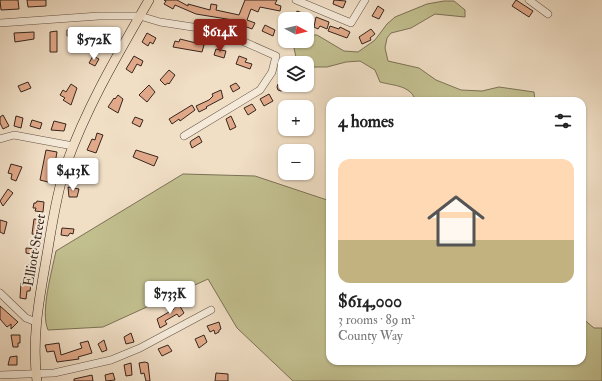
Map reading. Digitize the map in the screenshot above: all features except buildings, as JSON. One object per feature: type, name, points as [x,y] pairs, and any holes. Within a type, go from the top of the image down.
[{"type":"main road","name":"Elliott Street","points":[[37,378],[36,322],[58,194],[73,146],[99,87],[149,0]]},
{"type":"street","points":[[296,0],[352,23],[365,0]]},
{"type":"street","points":[[529,0],[548,14]]},
{"type":"street","points":[[0,23],[100,16],[140,16],[160,22],[199,28],[231,36],[276,56],[272,72],[260,90],[184,136]]},
{"type":"street","points":[[0,139],[14,135],[73,146]]},
{"type":"street","points":[[0,293],[26,318],[36,322]]},
{"type":"street","points":[[0,374],[37,378],[130,354],[211,310]]},
{"type":"shaded area","points":[[454,1],[465,10],[465,17],[435,14],[411,28],[391,33],[387,38],[385,48],[388,61],[419,68],[436,80],[461,90],[482,91],[499,87],[534,92],[535,97],[414,97],[406,89],[380,82],[375,70],[360,61],[346,62],[327,67],[314,67],[314,56],[296,56],[294,48],[314,48],[314,35],[317,35],[344,51],[358,52],[375,40],[387,24],[395,17],[427,4]]},
{"type":"shaded area","points":[[183,174],[255,176],[326,200],[326,365],[586,365],[586,321],[594,328],[602,328],[602,381],[293,381],[237,328],[208,279],[103,327],[48,330],[45,313],[46,302],[56,251]]}]
